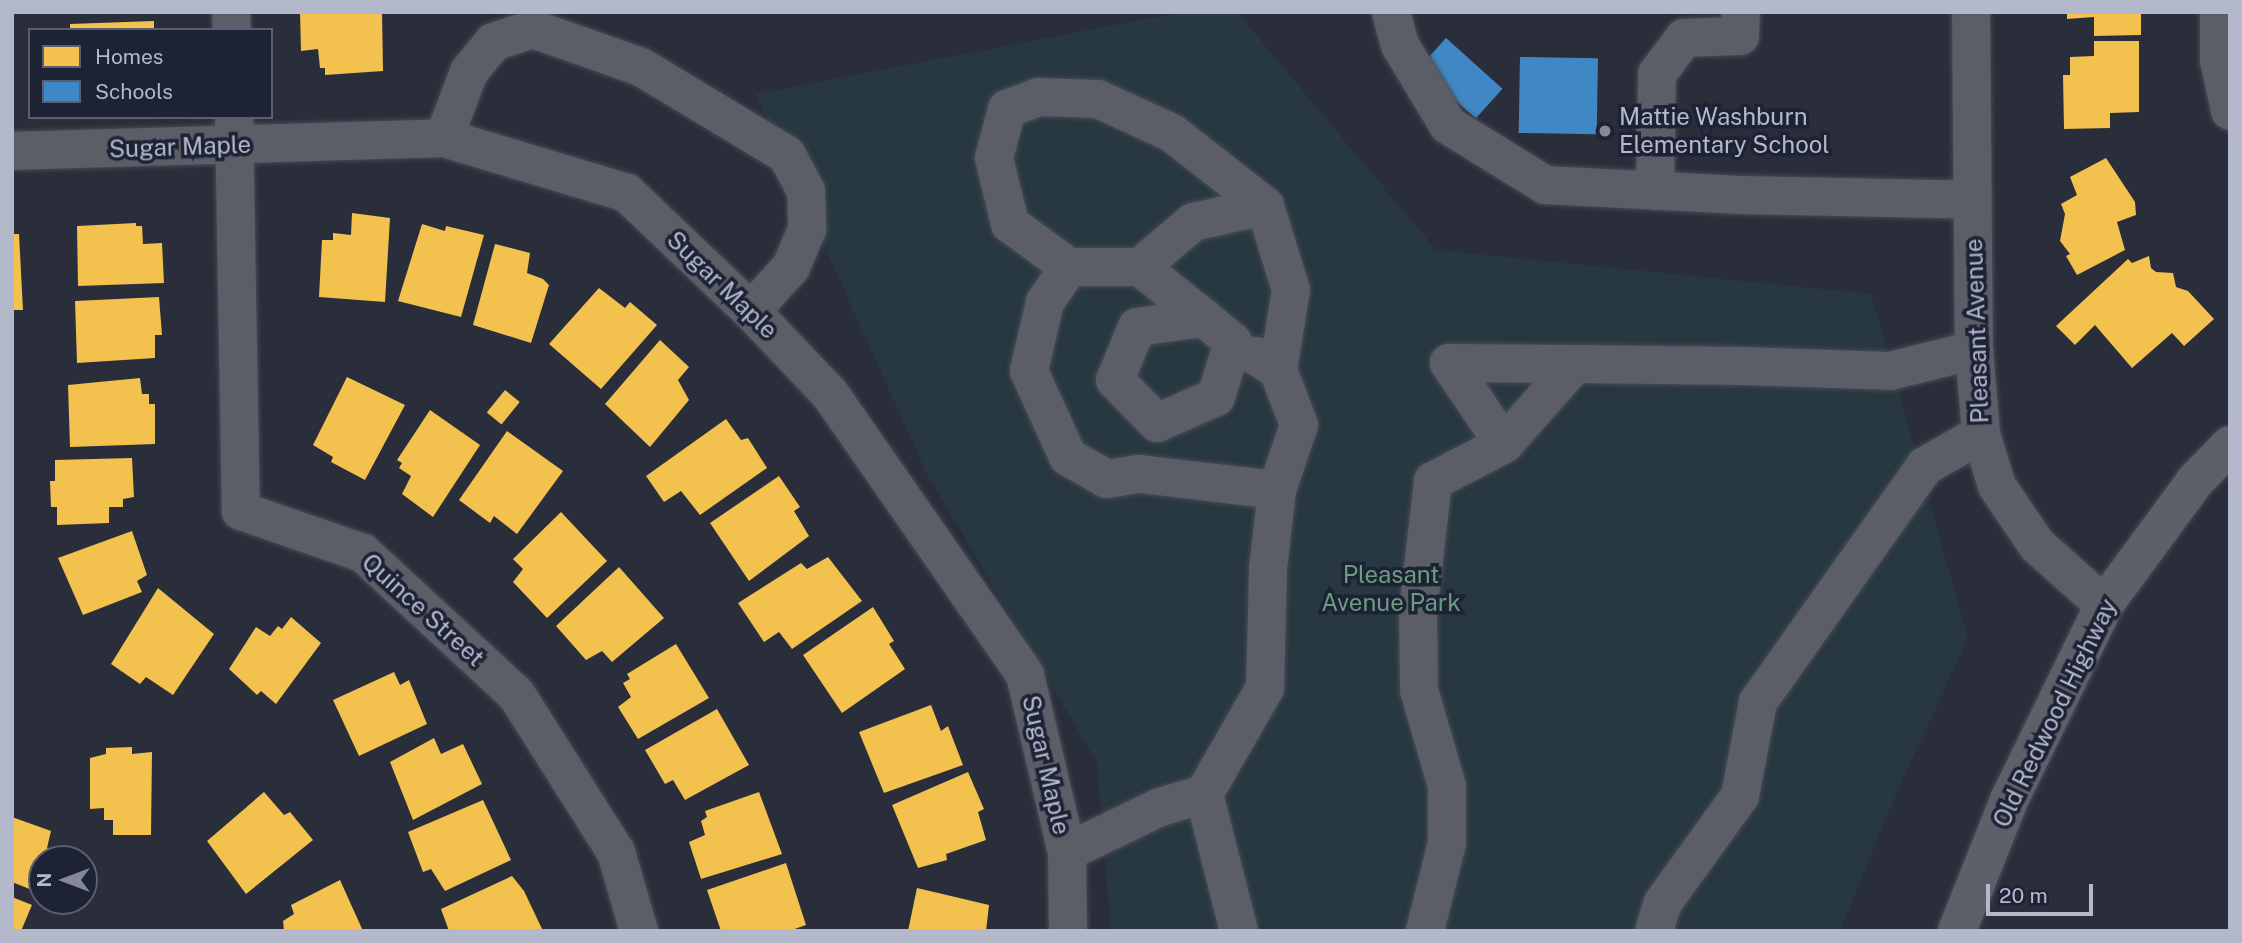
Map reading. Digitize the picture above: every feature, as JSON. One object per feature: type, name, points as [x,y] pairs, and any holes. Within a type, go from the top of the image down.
[{"type":"main road","name":"Old Redwood Highway","points":[[1957,931],[2009,800],[2104,605],[2195,481],[2230,445]]},
{"type":"street","points":[[1391,12],[1400,45],[1448,125],[1545,185],[1655,191],[1972,200]]},
{"type":"street","points":[[1655,191],[1657,74],[1684,38],[1740,36],[1741,12]]},
{"type":"street","name":"Pleasant Avenue","points":[[1971,12],[1974,350],[1981,434],[1997,486],[2037,545],[2104,605]]},
{"type":"street","points":[[2219,12],[2219,60],[2230,111]]},
{"type":"street","points":[[444,138],[470,72],[493,42],[533,29],[641,67],[787,155],[806,191],[807,229],[791,267],[751,311]]},
{"type":"street","points":[[1067,852],[1160,807],[1204,794],[1265,688],[1268,569],[1277,490],[1299,425],[1278,370],[1291,290],[1265,206],[1172,133],[1098,99],[1038,96],[1007,108],[995,158],[1010,224],[1069,267],[1140,267],[1233,342],[1278,370]]},
{"type":"street","name":"Sugar Maple","points":[[12,151],[235,131],[444,138],[627,193],[751,311],[831,394],[1024,675],[1067,852],[1068,931]]},
{"type":"street","name":"Quince Street","points":[[235,131],[241,511],[363,553],[516,694],[616,852],[639,931]]},
{"type":"street","points":[[1140,267],[1193,222],[1265,206]]},
{"type":"street","points":[[1069,267],[1045,302],[1029,371],[1068,457],[1107,479],[1140,474],[1277,490]]},
{"type":"street","points":[[1157,423],[1115,380],[1137,327],[1204,318]]},
{"type":"street","points":[[1140,474],[1157,423],[1216,397],[1233,342]]},
{"type":"street","points":[[1504,444],[1449,363],[1890,371],[1974,350]]},
{"type":"street","points":[[1425,931],[1447,843],[1447,786],[1419,690],[1418,611],[1433,481],[1504,444],[1576,364]]},
{"type":"street","points":[[1654,931],[1662,904],[1740,796],[1758,702],[1925,466],[1981,434]]},
{"type":"street","points":[[1204,794],[1239,931]]},
{"type":"green space","name":"Pleasant Avenue Park","points":[[1183,12],[1237,12],[1436,250],[1871,294],[1968,638],[1892,803],[1840,931],[1111,931],[1097,762],[927,474],[756,94]]},
{"type":"building: Homes","points":[[300,12],[382,12],[383,71],[325,75],[325,68],[320,68],[318,49],[301,51]]},
{"type":"building: Homes","points":[[2067,12],[2141,12],[2141,35],[2094,36],[2094,17],[2067,19]]},
{"type":"building: Homes","points":[[154,21],[154,28],[70,28],[70,24]]},
{"type":"building: Homes","points":[[2094,41],[2139,41],[2139,112],[2110,113],[2110,128],[2064,129],[2063,75],[2070,75],[2070,57],[2094,56]]},
{"type":"building: Homes","points":[[2106,158],[2135,202],[2136,215],[2117,222],[2125,250],[2077,275],[2066,256],[2070,254],[2060,241],[2065,214],[2061,204],[2077,195],[2070,177]]},
{"type":"building: Homes","points":[[352,213],[390,218],[385,302],[319,297],[322,240],[333,240],[333,233],[351,235]]},
{"type":"building: Homes","points":[[136,223],[136,226],[142,226],[143,244],[162,243],[164,283],[78,286],[77,226]]},
{"type":"building: Homes","points":[[422,224],[445,231],[446,226],[484,235],[461,317],[398,301]]},
{"type":"building: Homes","points":[[12,234],[19,234],[23,310],[12,310]]},
{"type":"building: Homes","points":[[495,244],[530,253],[527,273],[543,279],[549,285],[531,343],[473,325]]},
{"type":"building: Homes","points":[[2149,256],[2151,268],[2156,272],[2173,273],[2176,287],[2188,291],[2214,319],[2184,346],[2172,333],[2132,368],[2095,325],[2075,345],[2056,326],[2128,259],[2132,263]]},
{"type":"building: Homes","points":[[599,288],[625,308],[630,302],[657,325],[601,389],[549,344]]},
{"type":"building: Homes","points":[[159,297],[162,335],[155,335],[155,358],[77,363],[75,301]]},
{"type":"building: Homes","points":[[660,340],[689,367],[678,380],[689,400],[650,447],[605,404]]},
{"type":"building: Homes","points":[[347,377],[405,405],[365,480],[331,462],[333,457],[313,445]]},
{"type":"building: Homes","points":[[140,378],[142,394],[149,394],[149,404],[155,404],[155,444],[70,447],[68,385]]},
{"type":"building: Homes","points":[[505,390],[520,402],[502,424],[487,413]]},
{"type":"building: Homes","points":[[430,410],[480,445],[433,517],[402,494],[411,476],[399,468],[402,463],[397,460]]},
{"type":"building: Homes","points":[[726,419],[741,440],[748,438],[767,468],[700,515],[681,491],[664,502],[646,476]]},
{"type":"building: Homes","points":[[507,431],[563,471],[517,534],[494,516],[490,523],[459,500]]},
{"type":"building: Homes","points":[[132,458],[134,497],[123,499],[123,507],[109,507],[109,523],[57,525],[57,507],[51,507],[50,481],[55,481],[55,460]]},
{"type":"building: Homes","points":[[779,476],[800,507],[794,511],[809,536],[749,581],[710,523]]},
{"type":"building: Homes","points":[[561,512],[607,561],[547,618],[513,582],[523,569],[513,559]]},
{"type":"building: Homes","points":[[132,531],[147,575],[137,581],[142,592],[83,615],[58,558]]},
{"type":"building: Homes","points":[[828,557],[862,601],[792,649],[779,632],[764,642],[738,603],[801,563],[807,569]]},
{"type":"building: Homes","points":[[619,567],[664,618],[612,662],[602,651],[586,660],[556,626]]},
{"type":"building: Homes","points":[[158,588],[214,634],[173,695],[146,677],[140,684],[111,664]]},
{"type":"building: Homes","points":[[873,607],[894,641],[889,644],[905,669],[842,713],[803,655]]},
{"type":"building: Homes","points":[[291,617],[321,643],[276,704],[261,691],[257,695],[229,669],[256,627],[270,636],[278,626],[282,629]]},
{"type":"building: Homes","points":[[676,644],[709,698],[638,739],[618,707],[631,697],[623,683],[630,679],[627,674]]},
{"type":"building: Homes","points":[[394,672],[400,685],[409,680],[427,724],[359,756],[333,700]]},
{"type":"building: Homes","points":[[931,705],[941,731],[948,726],[963,765],[884,793],[859,732]]},
{"type":"building: Homes","points":[[717,709],[749,765],[685,800],[673,780],[665,784],[645,750]]},
{"type":"building: Homes","points":[[434,738],[441,754],[463,744],[482,784],[413,820],[390,762]]},
{"type":"building: Homes","points":[[132,747],[132,754],[152,752],[151,835],[113,835],[113,820],[104,820],[104,808],[90,809],[90,758],[106,754],[106,748]]},
{"type":"building: Homes","points":[[968,772],[984,809],[978,812],[986,840],[946,854],[947,860],[918,868],[892,805]]},
{"type":"building: Homes","points":[[264,792],[284,815],[290,812],[313,840],[246,894],[207,841]]},
{"type":"building: Homes","points":[[759,792],[782,854],[701,879],[689,842],[705,835],[701,821],[707,817],[705,811]]},
{"type":"building: Homes","points":[[483,800],[511,860],[445,891],[431,869],[423,872],[408,832]]},
{"type":"building: Homes","points":[[12,817],[51,831],[48,845],[28,845],[28,888],[12,882]]},
{"type":"building: Homes","points":[[786,863],[806,925],[789,931],[721,931],[707,890]]},
{"type":"building: Homes","points":[[512,876],[524,891],[543,931],[449,931],[441,909]]},
{"type":"building: Homes","points":[[340,880],[363,931],[284,931],[283,921],[294,914],[291,905]]},
{"type":"building: Homes","points":[[917,888],[989,905],[986,931],[908,931]]},
{"type":"building: Homes","points":[[12,897],[28,903],[28,914],[21,931],[12,931]]},
{"type":"building: Schools","points":[[1446,38],[1502,89],[1476,119],[1419,68]]},
{"type":"building: Schools","points":[[1520,57],[1598,58],[1597,134],[1519,133]]},
{"type":"place","name":"Mattie Washburn Elementary School","points":[[1605,131]]}]
